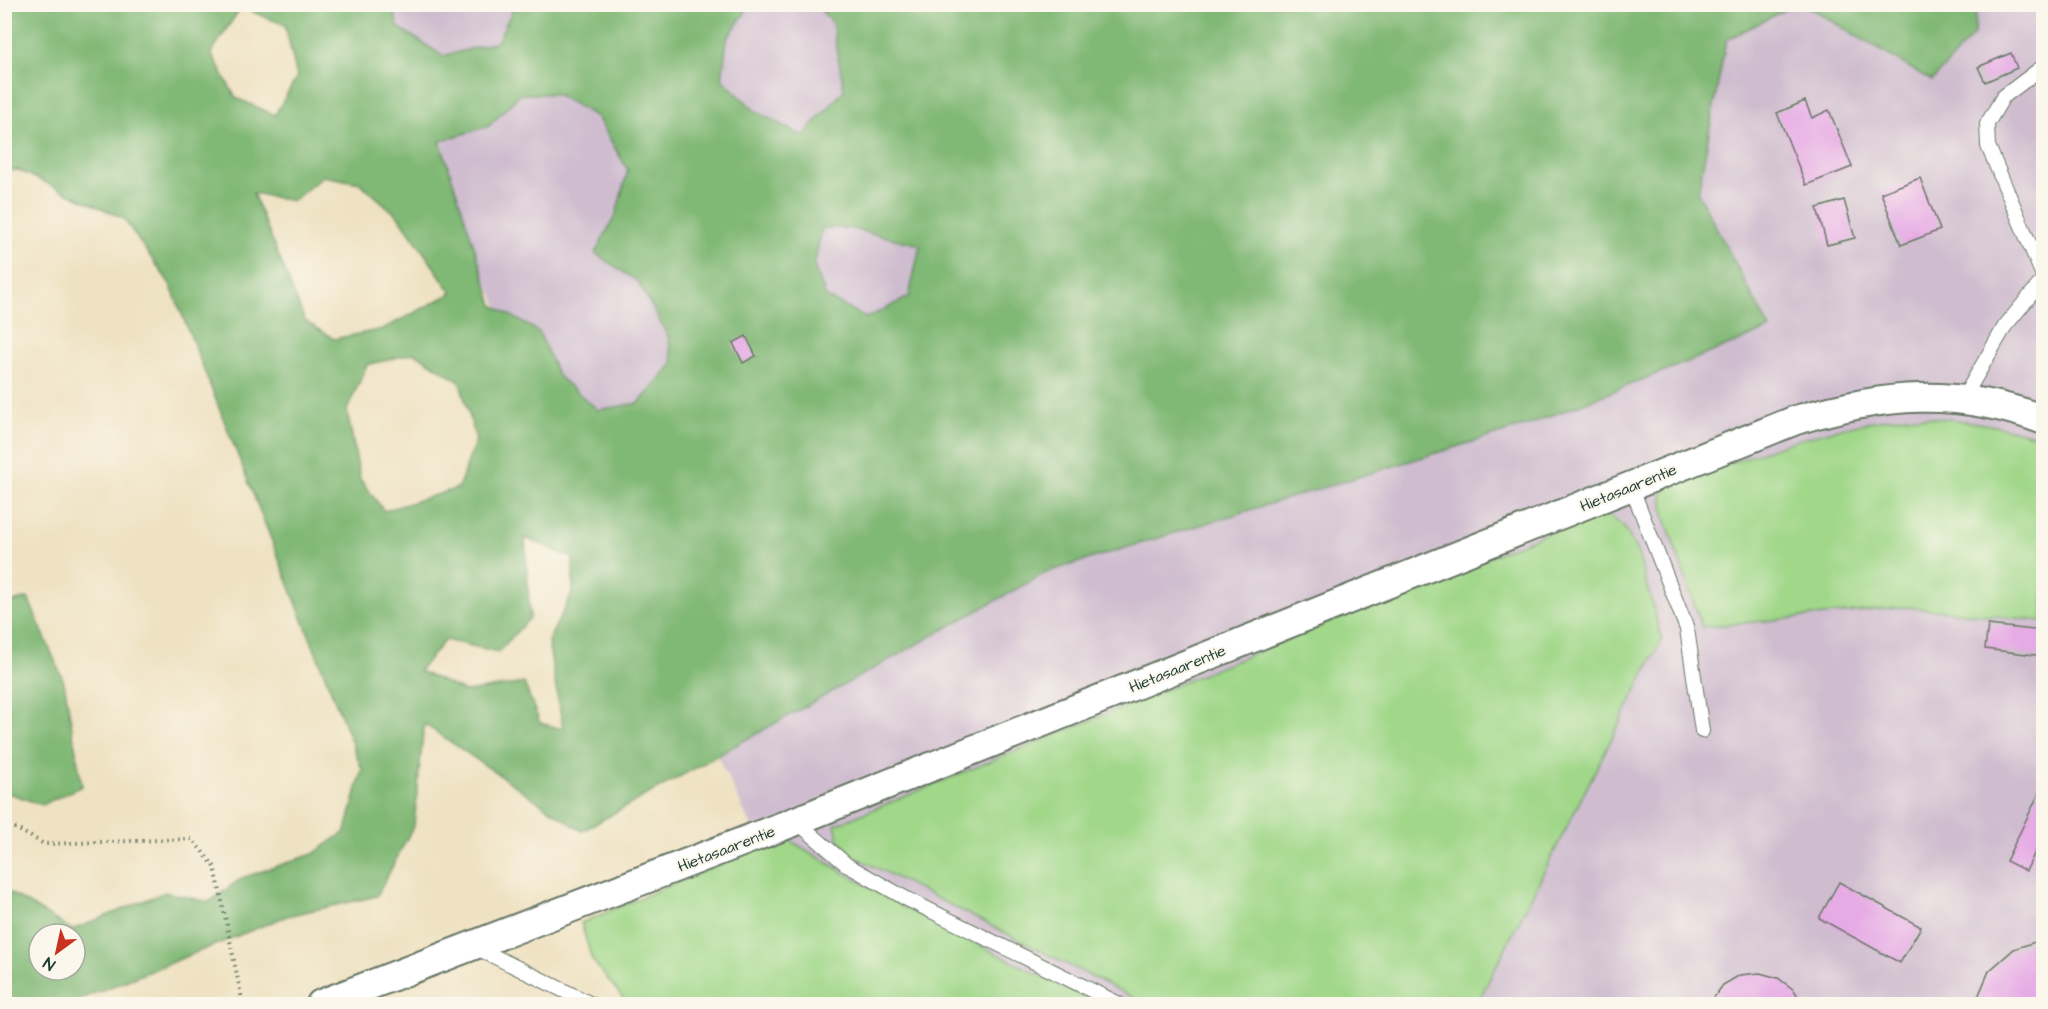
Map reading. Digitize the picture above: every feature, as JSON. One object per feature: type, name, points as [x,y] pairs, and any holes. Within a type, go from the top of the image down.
[{"type":"street","name":"Hietasaarentie","points":[[321,1005],[796,821],[1796,420],[1831,410],[1907,396],[1963,399],[2001,406],[2043,420]]},
{"type":"lane","points":[[1963,399],[2005,326],[2043,278],[1988,146],[1987,124],[2003,97],[2043,66]]},
{"type":"lane","points":[[1631,486],[1687,629],[1702,731]]},
{"type":"lane","points":[[796,821],[847,865],[895,892],[1119,1005]]},
{"type":"lane","points":[[473,946],[591,1005]]},
{"type":"path","points":[[4,12],[24,4]]},
{"type":"path","points":[[4,822],[44,844],[192,839],[215,867],[241,994],[241,1005]]},
{"type":"shaded area","points":[[351,5],[2043,5],[2043,1004],[943,1004],[805,936]]},
{"type":"green space","points":[[5,5],[392,5],[398,27],[443,56],[497,42],[515,5],[750,5],[727,39],[722,79],[755,111],[803,136],[844,90],[832,22],[816,5],[1794,5],[1726,40],[1698,193],[1770,329],[1528,425],[1047,572],[582,831],[424,724],[414,825],[377,896],[287,916],[68,1004],[5,1004],[4,889],[59,922],[27,922],[27,982],[87,982],[87,924],[165,892],[209,902],[242,878],[313,854],[346,831],[362,769],[170,284],[123,218],[18,170],[5,171]],"holes":[[[241,7],[285,25],[297,77],[275,115],[236,98],[211,53]],[[520,94],[556,94],[597,117],[628,170],[616,214],[595,253],[638,282],[668,336],[673,364],[639,403],[598,410],[558,376],[539,332],[493,305],[440,141],[489,126]],[[323,176],[360,183],[399,217],[452,293],[383,329],[334,339],[305,321],[253,193],[293,201]],[[822,228],[849,228],[920,245],[909,297],[867,318],[826,297],[814,266]],[[415,353],[460,382],[476,440],[458,488],[384,511],[360,479],[347,410],[367,365]],[[525,538],[573,558],[573,592],[548,641],[563,729],[540,723],[524,683],[466,692],[419,671],[445,640],[498,652],[530,618]]]},
{"type":"green space","points":[[1805,5],[1977,5],[1974,34],[1932,81]]},
{"type":"green space","points":[[1906,416],[1976,422],[2043,438],[2043,621],[1907,607],[1702,627],[1664,515],[1662,489],[1752,455],[1812,436]]},
{"type":"green space","points":[[1607,514],[1625,528],[1638,554],[1662,639],[1477,1004],[1146,1004],[855,857],[839,840],[835,825],[1591,515]]},
{"type":"green space","points":[[28,598],[64,682],[82,786],[42,805],[5,792],[5,604]]},
{"type":"green space","points":[[784,837],[903,907],[1097,1004],[630,1004],[626,1002],[592,960],[581,923]]},
{"type":"building","points":[[2011,53],[2017,68],[1985,82],[1978,67]]},
{"type":"building","points":[[1805,101],[1812,118],[1829,110],[1852,167],[1806,185],[1777,113]]},
{"type":"building","points":[[1920,178],[1940,230],[1901,245],[1881,193]]},
{"type":"building","points":[[1844,200],[1855,238],[1827,245],[1817,208]]},
{"type":"building","points":[[746,336],[756,356],[743,363],[733,343]]},
{"type":"building","points":[[1988,625],[2044,631],[2044,656],[1985,649]]},
{"type":"building","points":[[2044,783],[2044,844],[2040,842],[2026,871],[2006,861]]},
{"type":"building","points":[[1839,882],[1921,927],[1900,963],[1819,918]]},
{"type":"building","points":[[2044,939],[2044,1004],[1975,1004],[1989,971],[2014,949]]},
{"type":"building","points":[[1760,973],[1778,978],[1794,990],[1803,1004],[1709,1004],[1723,985],[1740,975]]}]
